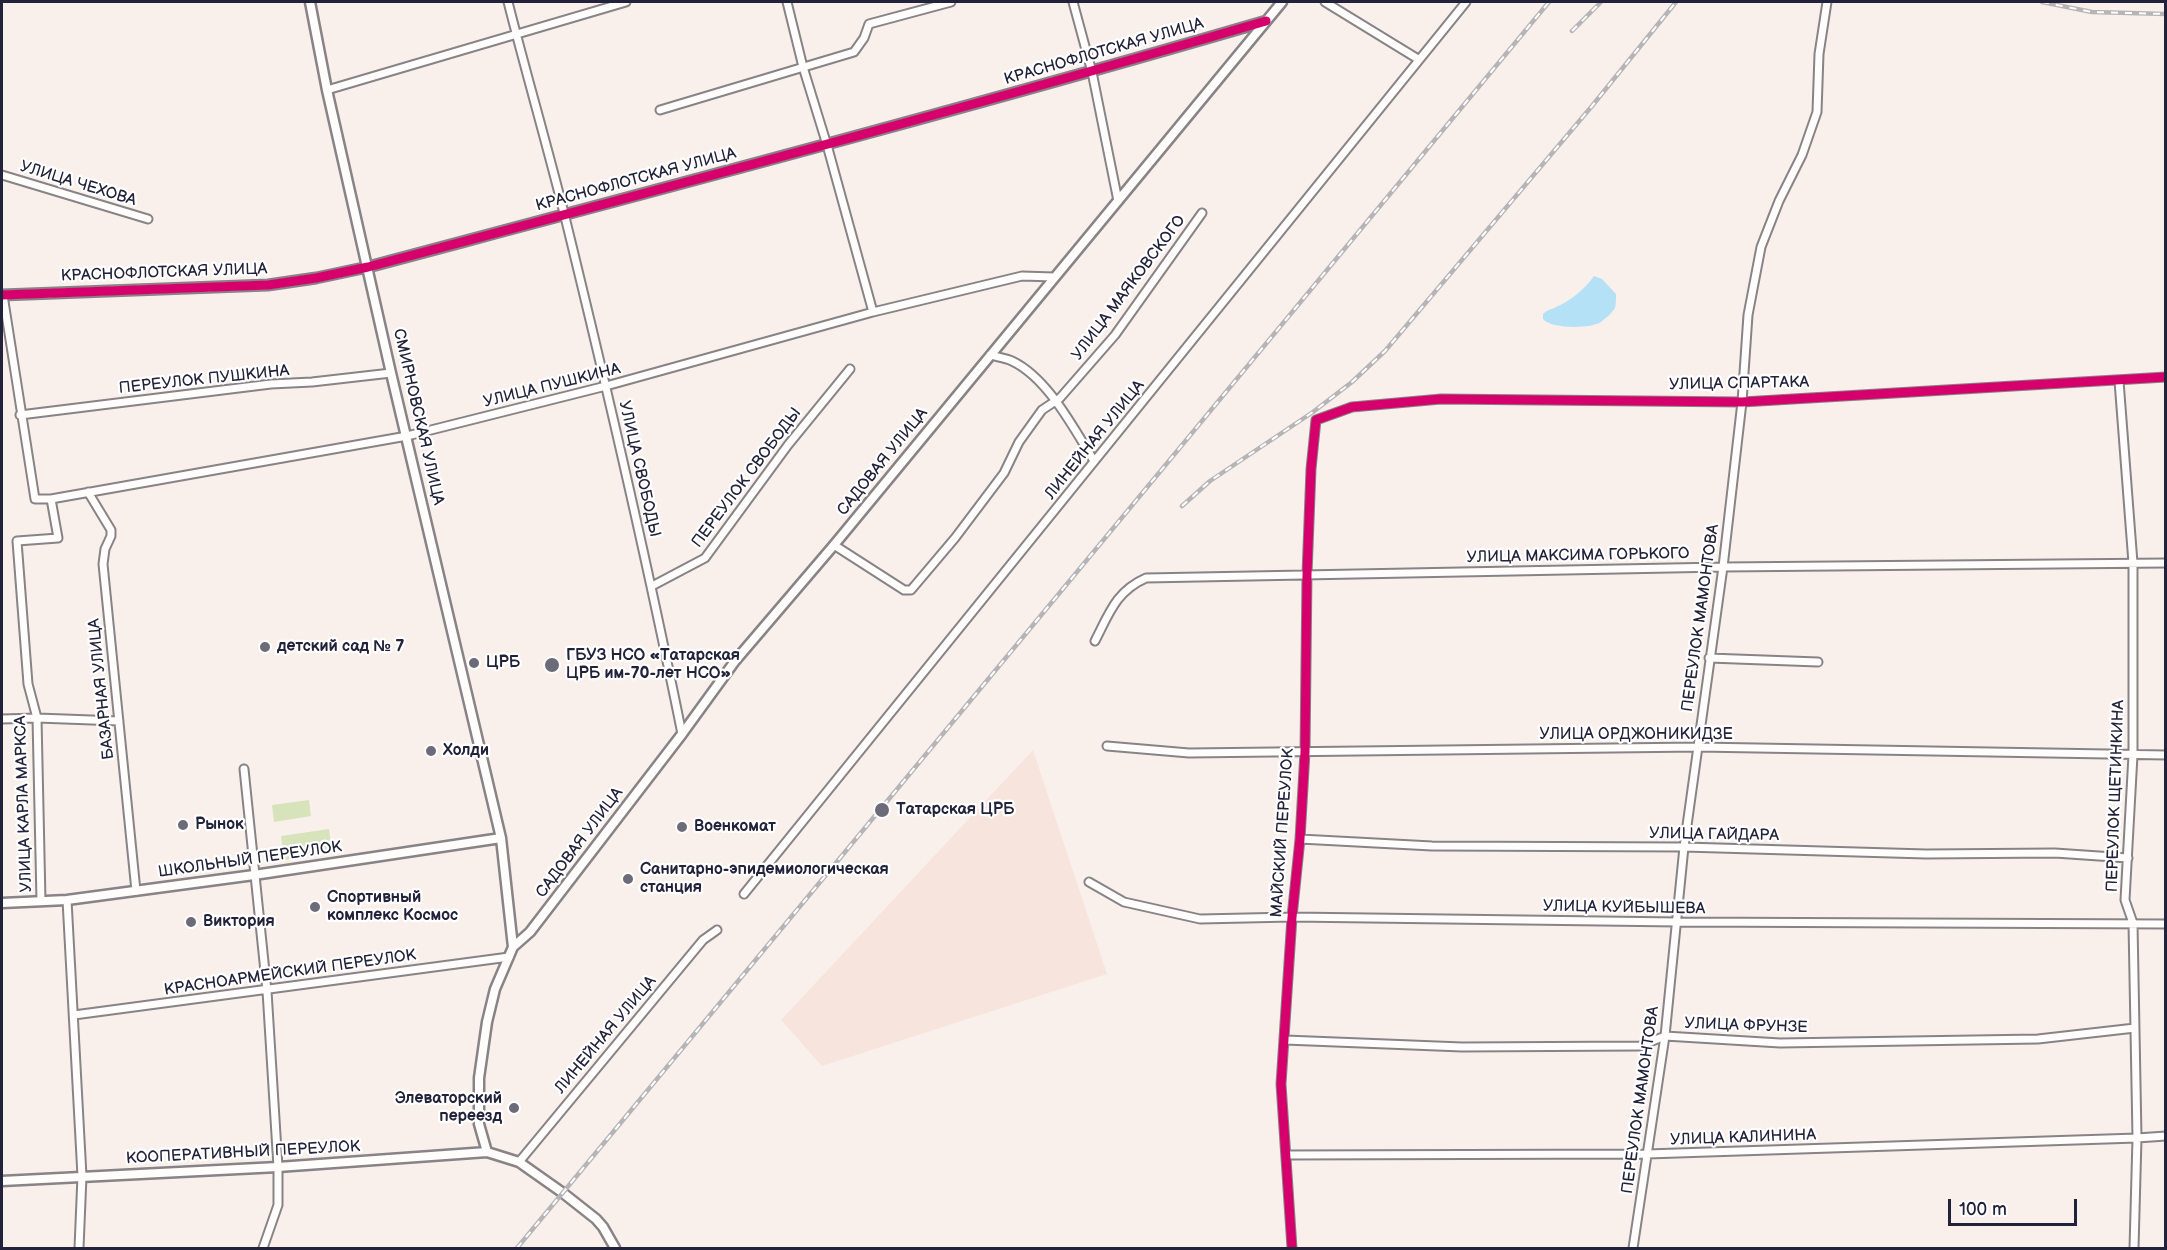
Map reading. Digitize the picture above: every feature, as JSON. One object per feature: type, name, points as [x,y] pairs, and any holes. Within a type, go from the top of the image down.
[{"type":"street","name":"СМИРНОВСКАЯ УЛИЦА","points":[[310,2],[327,90],[391,373],[501,838],[513,947]]},
{"type":"street","name":"УЛИЦА СВОБОДЫ","points":[[508,2],[606,386],[652,586],[682,734]]},
{"type":"street","points":[[327,90],[626,2]]},
{"type":"street","points":[[787,2],[803,68],[827,145],[873,312]]},
{"type":"street","points":[[660,110],[854,52],[864,38],[869,24],[951,2]]},
{"type":"street","points":[[1074,2],[1092,72],[1118,201]]},
{"type":"street","name":"САДОВАЯ УЛИЦА","points":[[513,947],[530,932],[735,662],[1282,2]]},
{"type":"street","points":[[1325,2],[1418,59]]},
{"type":"street","name":"ЛИНЕЙНАЯ УЛИЦА","points":[[744,894],[1466,2]]},
{"type":"street","name":"ПЕРЕУЛОК МАМОНТОВА","points":[[1633,1248],[1665,1036],[1684,847],[1723,567],[1742,402],[1748,315],[1761,247],[1779,201],[1802,155],[1817,112],[1819,54],[1827,2]]},
{"type":"street","name":"КРАСНОФЛОТСКАЯ УЛИЦА","points":[[2,295],[268,285],[368,267],[827,145],[1266,21]]},
{"type":"street","name":"УЛИЦА ЧЕХОВА","points":[[2,176],[147,219]]},
{"type":"street","name":"УЛИЦА МАЯКОВСКОГО","points":[[834,545],[904,591],[911,590],[955,538],[1004,473],[1019,442],[1042,410],[1060,398],[1115,335],[1202,213]]},
{"type":"street","name":"УЛИЦА ПУШКИНА","points":[[51,499],[407,436],[606,386],[873,312],[1022,276],[1054,277]]},
{"type":"street","points":[[2,295],[35,499],[51,499]]},
{"type":"street","points":[[990,355],[1010,360],[1025,368],[1040,383],[1055,401],[1094,461]]},
{"type":"street","name":"ПЕРЕУЛОК СВОБОДЫ","points":[[652,586],[705,558],[788,445],[850,369]]},
{"type":"street","name":"ПЕРЕУЛОК ПУШКИНА","points":[[20,415],[271,384],[391,373]]},
{"type":"street","name":"УЛИЦА СПАРТАКА","points":[[1316,420],[1352,407],[1441,399],[1742,402],[2166,377]]},
{"type":"street","name":"ПЕРЕУЛОК ЩЕТИНКИНА","points":[[2119,381],[2133,563],[2133,755],[2125,900],[2133,923],[2137,1138],[2134,1248]]},
{"type":"street","name":"МАЙСКИЙ ПЕРЕУЛОК","points":[[1292,1248],[1281,1084],[1305,752],[1306,574],[1316,420]]},
{"type":"street","name":"БАЗАРНАЯ УЛИЦА","points":[[88,492],[111,530],[103,564],[136,891]]},
{"type":"street","name":"УЛИЦА КАРЛА МАРКСА","points":[[41,901],[37,718],[28,684],[17,542],[58,538],[51,499]]},
{"type":"street","name":"УЛИЦА МАКСИМА ГОРЬКОГО","points":[[1095,641],[1118,597],[1133,584],[1146,578],[1723,567],[2166,563]]},
{"type":"street","points":[[1709,658],[1818,662]]},
{"type":"street","points":[[2,719],[119,721]]},
{"type":"street","name":"УЛИЦА ОРДЖОНИКИДЗЕ","points":[[1107,746],[1189,753],[1698,747],[2166,755]]},
{"type":"street","points":[[244,769],[267,991],[278,1167],[278,1205],[263,1248]]},
{"type":"street","name":"ШКОЛЬНЫЙ ПЕРЕУЛОК","points":[[2,903],[67,900],[501,838]]},
{"type":"street","name":"УЛИЦА ГАЙДАРА","points":[[1300,839],[1432,846],[1684,847],[1926,854],[2055,853],[2128,858]]},
{"type":"street","name":"УЛИЦА КУЙБЫШЕВА","points":[[1089,882],[1124,902],[1200,919],[1292,917],[1678,922],[2166,924]]},
{"type":"street","points":[[67,900],[82,1176],[79,1248]]},
{"type":"street","name":"ЛИНЕЙНАЯ УЛИЦА","points":[[519,1161],[703,940],[717,930]]},
{"type":"street","points":[[487,1152],[479,1124],[479,1078],[487,1022],[495,989],[513,947]]},
{"type":"street","name":"КРАСНОАРМЕЙСКИЙ ПЕРЕУЛОК","points":[[74,1015],[509,957]]},
{"type":"street","name":"УЛИЦА ФРУНЗЕ","points":[[1285,1040],[1462,1047],[1640,1046],[1665,1036],[1780,1043],[2038,1039],[2134,1028]]},
{"type":"street","name":"УЛИЦА КАЛИНИНА","points":[[1286,1155],[1647,1154],[2166,1136]]},
{"type":"street","name":"КООПЕРАТИВНЫЙ ПЕРЕУЛОК","points":[[2,1181],[278,1167],[487,1152],[519,1161]]},
{"type":"street","points":[[519,1161],[596,1219],[615,1248]]},
{"type":"shaded area","points":[[1033,750],[1107,974],[822,1066],[781,1020]]},
{"type":"green space","points":[[309,800],[311,816],[274,822],[272,805]]},
{"type":"green space","points":[[329,829],[332,852],[284,860],[281,836]]},
{"type":"water","points":[[1594,276],[1602,279],[1616,294],[1615,308],[1605,319],[1588,326],[1571,327],[1554,325],[1543,319],[1545,312],[1572,298]]},
{"type":"railway","points":[[517,1248],[1549,2]]},
{"type":"railway","points":[[1572,31],[1601,2]]},
{"type":"railway","points":[[1182,506],[1210,481],[1313,412],[1352,382],[1385,351],[1592,106],[1676,2]]},
{"type":"railway","points":[[2042,2],[2092,12],[2166,14]]},
{"type":"cycle path","points":[[2,295],[268,285],[368,267],[930,116],[1266,21]]},
{"type":"cycle path","points":[[1292,1248],[1281,1084],[1305,752],[1307,574],[1311,469],[1316,420],[1352,407],[1441,399],[1742,402],[2166,377]]},
{"type":"place","name":"детский сад № 7","points":[[265,647]]},
{"type":"place","name":"ЦРБ","points":[[474,663]]},
{"type":"place","name":"ГБУЗ НСО «Татарская ЦРБ им-70-лет НСО»","points":[[552,665]]},
{"type":"place","name":"Холди","points":[[431,751]]},
{"type":"place","name":"Татарская ЦРБ","points":[[882,810]]},
{"type":"place","name":"Рынок","points":[[183,825]]},
{"type":"place","name":"Военкомат","points":[[682,827]]},
{"type":"place","name":"Санитарно-эпидемиологическая станция","points":[[628,879]]},
{"type":"place","name":"Спортивный комплекс Космос","points":[[315,907]]},
{"type":"place","name":"Виктория","points":[[191,922]]},
{"type":"place","name":"Элеваторский переезд","points":[[514,1108]]}]
